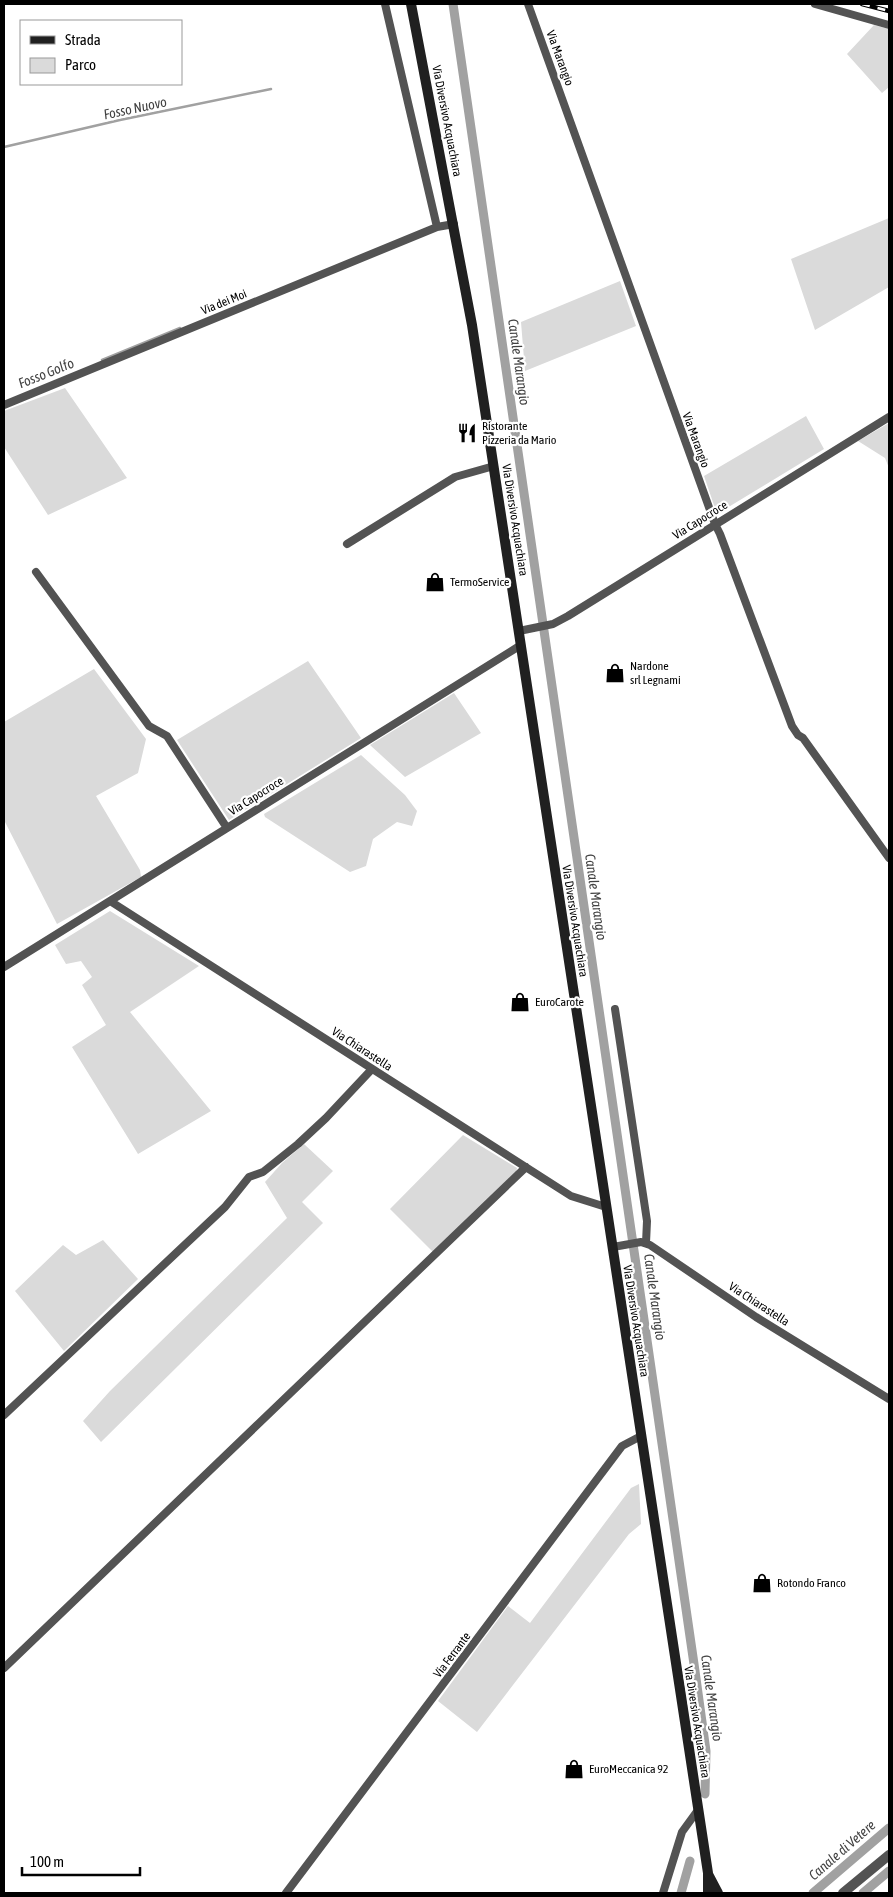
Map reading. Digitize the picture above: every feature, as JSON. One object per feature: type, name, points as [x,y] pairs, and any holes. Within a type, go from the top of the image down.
[{"type":"main road","name":"Via Diversivo Acquachiara","points":[[411,4],[454,224],[523,630],[521,645],[606,1208],[618,1246],[641,1436],[708,1873]]},
{"type":"main road","points":[[708,1873],[708,1893]]},
{"type":"main road","points":[[708,1873],[718,1893]]},
{"type":"street","points":[[384,4],[436,227]]},
{"type":"street","name":"Via Marangio","points":[[528,4],[715,524],[792,726],[798,735],[803,738],[889,858]]},
{"type":"street","points":[[815,4],[889,25]]},
{"type":"street","name":"Via dei Moi","points":[[4,405],[436,227],[454,224]]},
{"type":"street","name":"Via Capocroce","points":[[523,630],[553,624],[889,417]]},
{"type":"street","points":[[348,544],[455,477],[494,466]]},
{"type":"street","points":[[36,572],[149,726],[167,736],[227,828]]},
{"type":"street","name":"Via Capocroce","points":[[4,966],[521,645]]},
{"type":"street","name":"Via Chiarastella","points":[[110,901],[571,1196],[606,1208]]},
{"type":"street","points":[[615,1009],[646,1221],[644,1243],[618,1246]]},
{"type":"street","points":[[4,1415],[225,1208],[249,1177],[263,1172],[292,1149],[326,1118],[372,1069]]},
{"type":"street","points":[[4,1668],[526,1167]]},
{"type":"street","name":"Via Chiarastella","points":[[644,1243],[756,1317],[889,1400]]},
{"type":"street","name":"Via Ferrante","points":[[286,1893],[622,1446],[641,1436]]},
{"type":"street","points":[[663,1893],[682,1832],[698,1810]]},
{"type":"street","points":[[843,1893],[889,1855]]},
{"type":"green space","points":[[874,25],[889,29],[889,87],[882,93],[847,54]]},
{"type":"green space","points":[[889,218],[889,287],[815,330],[791,259]]},
{"type":"green space","points":[[620,281],[636,326],[525,371],[521,322]]},
{"type":"green space","points":[[65,388],[127,478],[48,515],[4,447],[4,411]]},
{"type":"green space","points":[[806,416],[824,449],[717,514],[704,476]]},
{"type":"green space","points":[[889,423],[889,468],[885,458],[858,441]]},
{"type":"green space","points":[[308,661],[361,738],[229,820],[177,740]]},
{"type":"green space","points":[[94,669],[146,739],[138,773],[96,796],[140,870],[141,877],[57,924],[4,820],[4,722]]},
{"type":"green space","points":[[454,693],[481,733],[405,777],[370,745]]},
{"type":"green space","points":[[361,755],[405,795],[417,811],[412,826],[397,822],[373,839],[366,866],[350,872],[265,817],[264,814]]},
{"type":"green space","points":[[110,911],[199,966],[130,1012],[211,1111],[138,1154],[72,1047],[106,1025],[82,985],[92,977],[81,961],[66,964],[55,945]]},
{"type":"green space","points":[[463,1135],[517,1168],[516,1173],[434,1253],[390,1209]]},
{"type":"green space","points":[[304,1144],[333,1171],[302,1202],[323,1223],[101,1442],[83,1421],[110,1391],[287,1218],[265,1182],[282,1163]]},
{"type":"green space","points":[[103,1240],[138,1279],[64,1351],[15,1291],[63,1245],[76,1255]]},
{"type":"green space","points":[[639,1484],[641,1524],[629,1534],[477,1732],[438,1701],[508,1606],[530,1623],[631,1488]]},
{"type":"waterway","name":"Canale Marangio","points":[[453,4],[694,1664],[706,1751],[705,1794]]},
{"type":"waterway","name":"Fosso Nuovo","points":[[4,147],[120,120],[271,89]]},
{"type":"waterway","name":"Fosso Golfo","points":[[102,360],[180,328]]},
{"type":"waterway","name":"Canale di Vetere","points":[[813,1893],[889,1828]]},
{"type":"waterway","name":"Canale Marangio","points":[[681,1893],[690,1861]]},
{"type":"waterway","name":"Canale di Vetere","points":[[863,1893],[889,1871]]},
{"type":"railway","points":[[862,4],[889,11]]},
{"type":"place","name":"Ristorante Pizzeria da Mario","points":[[467,433]]},
{"type":"place","name":"TermoService","points":[[435,582]]},
{"type":"place","name":"Nardone srl Legnami","points":[[615,673]]},
{"type":"place","name":"EuroCarote","points":[[520,1002]]},
{"type":"place","name":"Rotondo Franco","points":[[762,1583]]},
{"type":"place","name":"EuroMeccanica 92","points":[[574,1769]]}]
